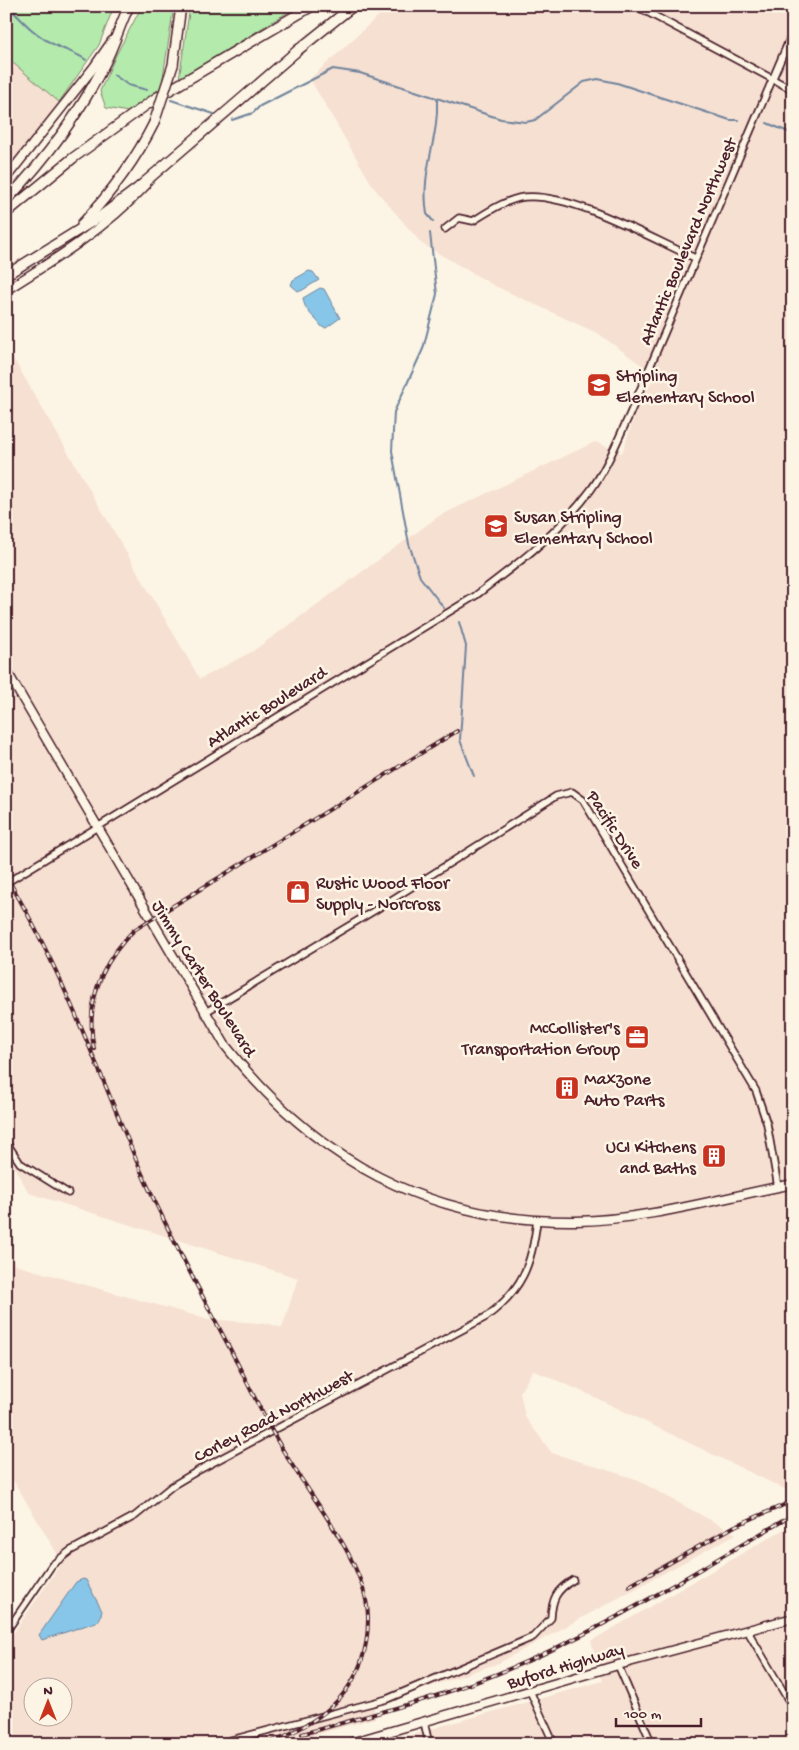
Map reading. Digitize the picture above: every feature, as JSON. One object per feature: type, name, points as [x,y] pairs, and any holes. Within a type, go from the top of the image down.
[{"type":"highway","points":[[6,201],[43,158],[75,113],[104,64],[129,6]]},
{"type":"highway","points":[[74,231],[115,186],[137,154],[154,123],[173,65],[181,6]]},
{"type":"highway","points":[[6,213],[73,158],[156,98],[312,6]]},
{"type":"highway","points":[[6,275],[74,231],[98,218],[161,170],[298,50],[353,6]]},
{"type":"main road","points":[[6,178],[89,74],[116,36]]},
{"type":"main road","points":[[6,290],[74,246],[122,210],[161,170]]},
{"type":"main road","name":"Jimmy Carter Boulevard","points":[[6,670],[99,828],[204,1013],[225,1045],[248,1075],[279,1108],[313,1136],[347,1160],[395,1185],[459,1208],[498,1216],[537,1220],[578,1221],[618,1218],[793,1184]]},
{"type":"main road","name":"Buford Highway","points":[[347,1744],[618,1665],[793,1618]]},
{"type":"street","points":[[636,6],[793,90]]},
{"type":"street","name":"Atlantic Boulevard Northwest","points":[[450,610],[475,596],[529,556],[569,516],[590,491],[606,465],[629,416],[793,31]]},
{"type":"street","points":[[445,229],[459,218],[473,222],[504,202],[540,197],[559,200],[648,235],[695,258]]},
{"type":"street","name":"Atlantic Boulevard","points":[[99,828],[450,610]]},
{"type":"street","name":"Pacific Drive","points":[[204,1013],[378,909],[554,798],[572,792],[583,800],[756,1091],[767,1124],[778,1187]]},
{"type":"street","points":[[6,883],[99,828]]},
{"type":"street","points":[[6,1142],[20,1163],[68,1193]]},
{"type":"street","name":"Corley Road Northwest","points":[[6,1632],[52,1566],[70,1550],[135,1516],[172,1486],[199,1470],[486,1317],[505,1303],[519,1285],[530,1264],[537,1220]]},
{"type":"street","points":[[216,1744],[388,1698],[532,1637],[551,1618],[551,1605],[559,1588],[573,1580]]},
{"type":"street","points":[[747,1630],[793,1708]]},
{"type":"street","points":[[618,1665],[652,1744]]},
{"type":"street","points":[[530,1691],[554,1744]]},
{"type":"street","points":[[424,1722],[429,1744]]},
{"type":"shaded area","points":[[389,6],[793,6],[793,338],[789,340],[793,347],[793,1493],[590,1395],[533,1370],[520,1392],[525,1417],[552,1453],[633,1478],[736,1534],[499,1663],[374,1706],[375,1718],[283,1744],[6,1744],[6,1644],[62,1562],[6,1468],[6,1247],[15,1265],[207,1319],[270,1324],[282,1328],[298,1278],[29,1193],[6,1152],[6,346],[200,679],[253,651],[439,516],[595,442],[622,453],[636,412],[655,375],[599,334],[495,286],[422,244],[374,188],[310,79]]},
{"type":"shaded area","points":[[6,57],[59,102],[6,172]]},
{"type":"shaded area","points":[[793,1524],[793,1744],[377,1744],[603,1681],[591,1641]]},
{"type":"green space","points":[[6,6],[114,6],[99,45],[59,102],[6,57]]},
{"type":"green space","points":[[142,6],[174,6],[161,90],[128,112],[106,108],[100,91],[116,55]]},
{"type":"green space","points":[[190,6],[298,6],[179,79]]},
{"type":"water","points":[[309,271],[313,272],[319,280],[298,291],[291,285],[293,280]]},
{"type":"water","points":[[320,288],[324,289],[340,318],[326,328],[322,327],[308,310],[303,298]]},
{"type":"water","points":[[83,1579],[86,1580],[102,1611],[99,1621],[42,1640],[39,1635],[76,1582]]},
{"type":"waterway","points":[[8,6],[37,34],[86,60]]},
{"type":"waterway","points":[[232,120],[253,113],[260,106],[333,69],[360,73],[501,119],[526,122],[535,120],[584,82],[598,79],[617,83],[730,120],[738,120]]},
{"type":"waterway","points":[[114,75],[128,85],[147,90]]},
{"type":"waterway","points":[[171,100],[214,114]]},
{"type":"waterway","points":[[433,221],[427,214],[426,183],[437,115],[437,100]]},
{"type":"waterway","points":[[767,123],[793,134]]},
{"type":"waterway","points":[[430,233],[437,294],[423,349],[394,412],[392,451],[409,544],[420,577],[444,608]]},
{"type":"waterway","points":[[459,622],[466,646],[460,740],[474,776]]},
{"type":"railway","points":[[94,1049],[92,1015],[98,984],[113,956],[134,930],[457,731]]},
{"type":"railway","points":[[6,876],[26,911],[61,983],[140,1169],[171,1234],[271,1429],[337,1534],[359,1576],[368,1617],[366,1642],[361,1663],[352,1682],[324,1713],[307,1725],[265,1744]]},
{"type":"railway","points":[[629,1586],[735,1526],[793,1501]]},
{"type":"railway","points":[[302,1734],[383,1712],[464,1686],[490,1677],[552,1650],[622,1614],[793,1515]]},
{"type":"place","name":"Stripling Elementary School","points":[[599,385]]},
{"type":"place","name":"Susan Stripling Elementary School","points":[[496,526]]},
{"type":"place","name":"Rustic Wood Floor Supply - Norcross","points":[[298,892]]},
{"type":"place","name":"McCollister's Transportation Group","points":[[637,1037]]},
{"type":"place","name":"Maxzone Auto Parts","points":[[567,1088]]},
{"type":"place","name":"UCI Kitchens and Baths","points":[[714,1156]]}]
